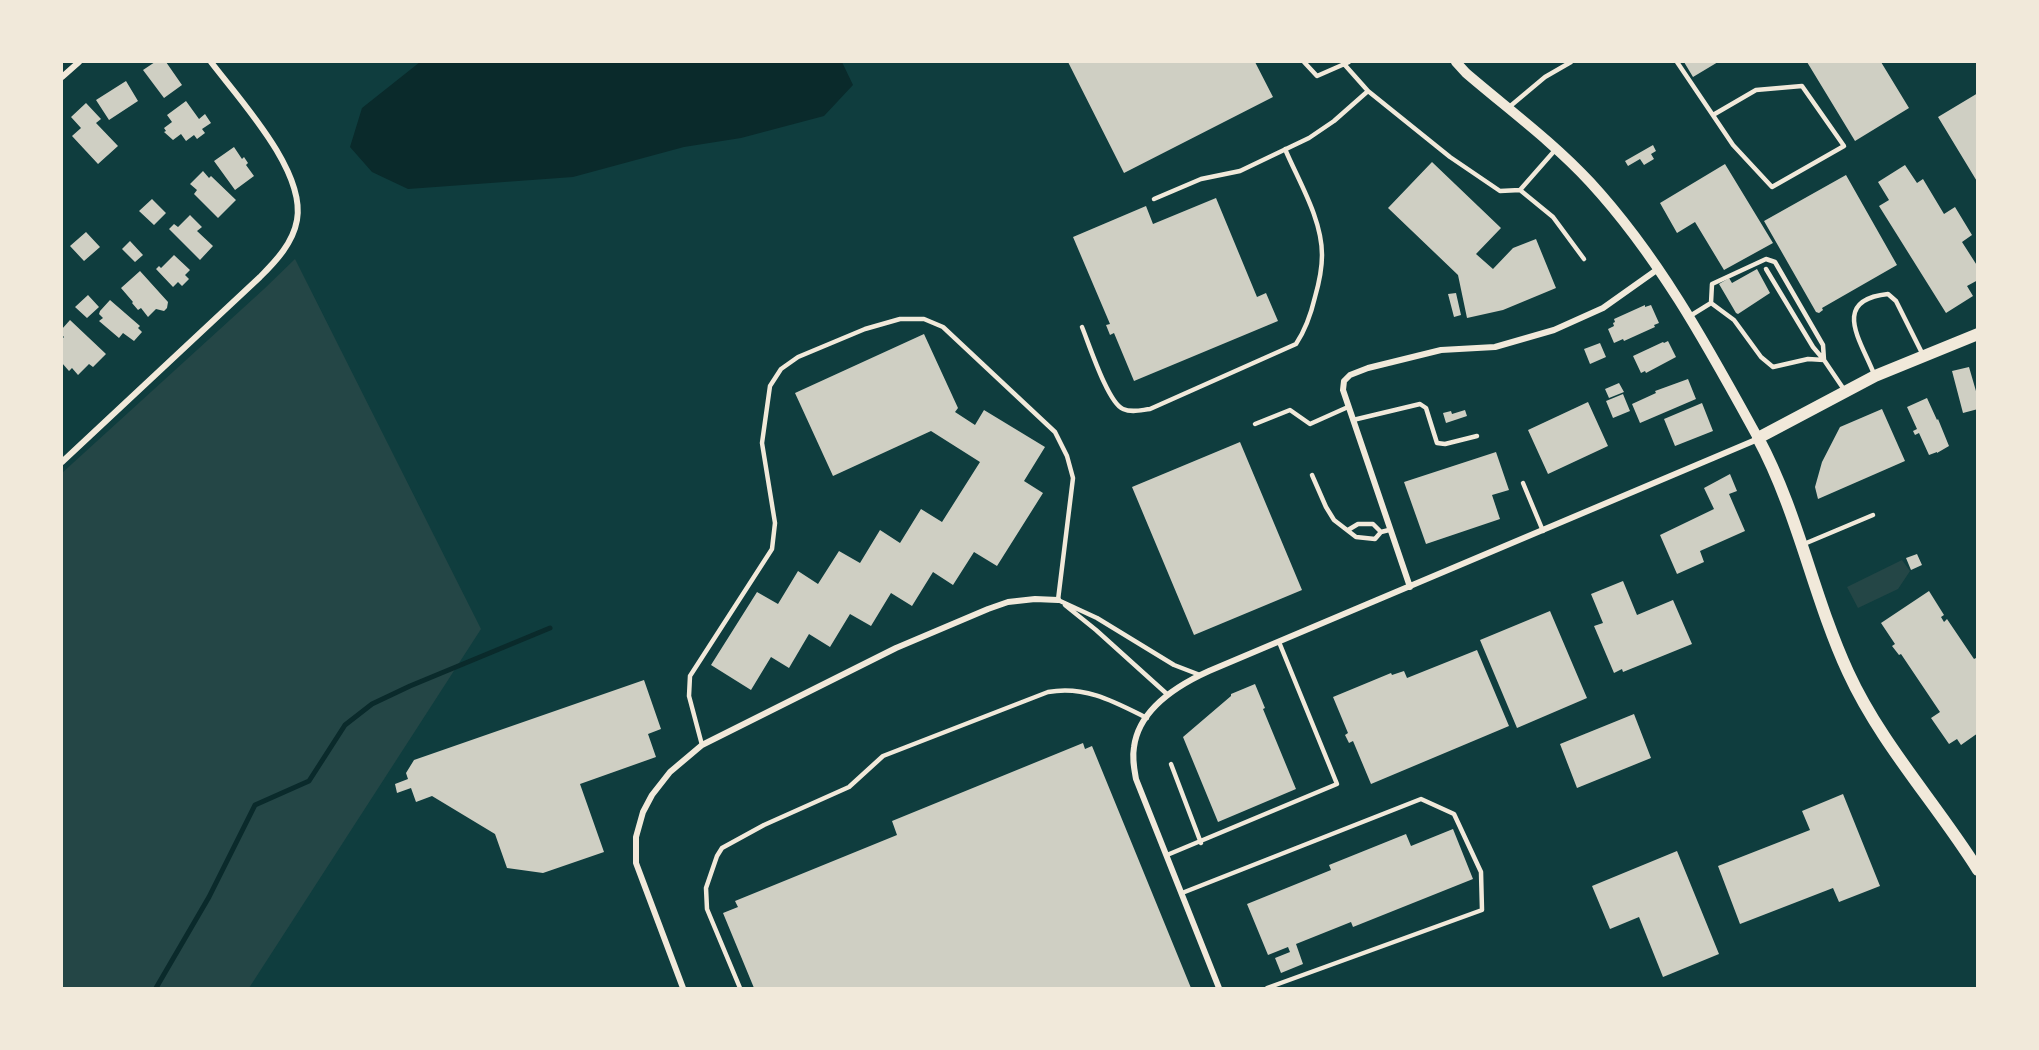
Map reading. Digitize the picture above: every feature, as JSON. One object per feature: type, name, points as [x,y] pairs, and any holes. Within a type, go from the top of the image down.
[{"type":"main road","points":[[1977,334],[1875,376],[1758,438],[1777,475],[1835,640],[1856,689],[1884,736],[1977,870]]},
{"type":"street","points":[[62,77],[79,62]]},
{"type":"street","points":[[62,462],[242,296],[282,253],[295,229],[298,201],[290,173],[266,135],[211,62]]},
{"type":"street","points":[[1220,988],[1136,779],[1133,762],[1138,732],[1147,718],[1168,695],[1200,675],[1758,438],[1690,316],[1658,269],[1592,184],[1556,149],[1456,62]]},
{"type":"street","points":[[1410,587],[1348,407],[1343,390],[1344,381],[1350,375],[1368,368],[1441,350],[1495,347],[1554,330],[1603,308],[1658,269]]},
{"type":"street","points":[[683,988],[636,862],[636,837],[643,812],[652,795],[670,772],[702,745],[896,648],[1008,602],[1035,599],[1058,600]]},
{"type":"lane","points":[[1304,62],[1317,76],[1349,62]]},
{"type":"lane","points":[[1508,108],[1545,77],[1571,62]]},
{"type":"lane","points":[[1677,62],[1733,145],[1772,187],[1844,146],[1802,86],[1756,90],[1713,115]]},
{"type":"lane","points":[[1344,64],[1368,91],[1450,157],[1500,191],[1520,190],[1553,217],[1584,259]]},
{"type":"lane","points":[[1154,199],[1201,180],[1240,171],[1309,138],[1334,121],[1368,91]]},
{"type":"lane","points":[[1082,327],[1110,397],[1120,409],[1132,412],[1150,409],[1296,344],[1305,332],[1320,276],[1322,255],[1314,217],[1285,149]]},
{"type":"lane","points":[[1520,190],[1556,149]]},
{"type":"lane","points":[[1711,303],[1712,284],[1766,259],[1775,262],[1823,345],[1824,360]]},
{"type":"lane","points":[[1766,269],[1812,347],[1824,360],[1845,391]]},
{"type":"lane","points":[[1875,376],[1854,324],[1853,313],[1859,304],[1877,295],[1888,294],[1896,301],[1923,355]]},
{"type":"lane","points":[[1690,316],[1711,303]]},
{"type":"lane","points":[[1711,303],[1734,320],[1761,357],[1773,367],[1808,359],[1824,360]]},
{"type":"lane","points":[[702,745],[689,696],[690,676],[771,549],[775,524],[762,443],[770,386],[781,369],[798,357],[900,319],[924,319],[943,327],[1021,399],[1055,432],[1067,456],[1073,477],[1058,600]]},
{"type":"lane","points":[[1353,420],[1420,404],[1426,408],[1437,443],[1445,444],[1477,436]]},
{"type":"lane","points":[[1255,424],[1290,410],[1310,424],[1348,407]]},
{"type":"lane","points":[[1312,475],[1334,520],[1356,537],[1375,539],[1382,532],[1389,530]]},
{"type":"lane","points":[[1523,483],[1543,531]]},
{"type":"lane","points":[[1801,545],[1873,515]]},
{"type":"lane","points":[[1348,530],[1358,524],[1374,524],[1382,532]]},
{"type":"lane","points":[[1058,600],[1097,618],[1174,665],[1200,675]]},
{"type":"lane","points":[[1058,600],[1096,630],[1168,695]]},
{"type":"lane","points":[[1167,855],[1201,843],[1337,784],[1279,642]]},
{"type":"lane","points":[[740,988],[707,909],[706,888],[717,855],[722,848],[764,825],[849,787],[883,756],[1048,692],[1063,689],[1096,694],[1147,718]]},
{"type":"lane","points":[[1171,765],[1201,843]]},
{"type":"lane","points":[[1182,893],[1421,800],[1454,814],[1481,872],[1482,910],[1267,988]]},
{"type":"shaded area","points":[[420,62],[842,62],[853,85],[824,116],[741,138],[684,147],[573,177],[408,189],[372,172],[350,147],[362,108]]},
{"type":"shaded area","points":[[295,259],[481,629],[249,988],[62,988],[62,473]]},
{"type":"shaded area","points":[[1902,560],[1910,571],[1898,589],[1858,608],[1847,587]]},
{"type":"building","points":[[155,62],[166,62],[182,85],[164,98],[143,70]]},
{"type":"building","points":[[1068,62],[1255,62],[1273,97],[1124,173]]},
{"type":"building","points":[[1684,62],[1718,62],[1693,77]]},
{"type":"building","points":[[1807,62],[1881,62],[1909,108],[1855,141]]},
{"type":"building","points":[[126,81],[138,101],[109,120],[96,100]]},
{"type":"building","points":[[1978,93],[1978,183],[1938,117]]},
{"type":"building","points":[[186,101],[199,119],[205,114],[211,123],[202,129],[205,133],[197,139],[194,135],[186,141],[181,134],[173,140],[164,132],[166,131],[164,128],[172,122],[167,115]]},
{"type":"building","points":[[86,103],[101,119],[96,123],[118,146],[98,164],[72,136],[81,128],[71,117]]},
{"type":"building","points":[[1653,145],[1656,151],[1651,154],[1654,159],[1644,165],[1640,159],[1628,166],[1625,161]]},
{"type":"building","points":[[234,147],[242,159],[244,157],[248,163],[246,165],[254,176],[235,190],[214,161]]},
{"type":"building","points":[[1432,162],[1501,228],[1476,254],[1493,269],[1513,248],[1536,239],[1556,288],[1503,310],[1467,318],[1458,275],[1388,208]]},
{"type":"building","points":[[1725,164],[1773,243],[1724,270],[1695,222],[1677,233],[1660,203]]},
{"type":"building","points":[[1905,165],[1917,183],[1923,179],[1944,214],[1955,207],[1972,235],[1962,242],[1978,267],[1978,280],[1967,286],[1973,296],[1946,313],[1879,206],[1889,200],[1878,182]]},
{"type":"building","points":[[203,171],[236,200],[218,218],[194,194],[197,190],[190,184]]},
{"type":"building","points":[[1846,175],[1897,265],[1822,308],[1823,310],[1819,313],[1816,312],[1764,221]]},
{"type":"building","points":[[1216,198],[1257,297],[1266,293],[1278,321],[1134,381],[1114,333],[1110,335],[1106,325],[1110,324],[1073,237],[1146,206],[1153,224]]},
{"type":"building","points":[[152,199],[166,213],[154,225],[139,211]]},
{"type":"building","points":[[190,215],[202,227],[197,231],[213,246],[200,260],[169,229],[174,224],[178,227]]},
{"type":"building","points":[[86,232],[100,247],[84,261],[70,246]]},
{"type":"building","points":[[130,241],[143,255],[135,262],[122,249]]},
{"type":"building","points":[[174,255],[190,270],[185,275],[189,279],[182,286],[178,282],[173,287],[156,269],[159,266],[161,268]]},
{"type":"building","points":[[1757,269],[1770,293],[1738,314],[1719,284],[1729,278],[1732,283]]},
{"type":"building","points":[[140,271],[168,302],[164,311],[156,309],[148,317],[141,308],[138,310],[121,288]]},
{"type":"building","points":[[1456,293],[1461,315],[1454,317],[1448,294]]},
{"type":"building","points":[[88,295],[99,307],[87,318],[75,307]]},
{"type":"building","points":[[110,300],[140,326],[138,328],[142,332],[134,341],[123,333],[119,338],[99,321],[103,318],[99,314],[100,311]]},
{"type":"building","points":[[1645,305],[1645,307],[1651,305],[1659,323],[1624,341],[1623,339],[1614,343],[1608,329],[1614,326],[1614,319]]},
{"type":"building","points":[[70,320],[106,354],[93,367],[89,364],[78,375],[72,368],[69,371],[62,363],[62,339],[64,337],[62,329]]},
{"type":"building","points":[[924,334],[958,408],[955,412],[975,425],[984,410],[1045,447],[1024,481],[1043,493],[997,566],[974,552],[953,585],[933,572],[912,606],[891,593],[871,626],[850,614],[830,647],[809,634],[789,668],[771,657],[751,690],[711,665],[757,592],[778,604],[798,571],[818,584],[839,551],[860,563],[880,530],[900,543],[921,509],[942,522],[980,462],[931,431],[833,476],[795,393]]},
{"type":"building","points":[[1668,341],[1676,357],[1646,373],[1645,371],[1641,373],[1633,356]]},
{"type":"building","points":[[1600,343],[1606,357],[1590,364],[1584,349]]},
{"type":"building","points":[[1969,367],[1978,398],[1978,409],[1963,413],[1952,371]]},
{"type":"building","points":[[1688,379],[1696,399],[1640,423],[1632,404],[1656,393],[1655,391]]},
{"type":"building","points":[[1619,383],[1624,392],[1609,398],[1605,389]]},
{"type":"building","points":[[1623,394],[1630,411],[1613,418],[1606,401]]},
{"type":"building","points":[[1927,398],[1949,446],[1929,455],[1919,433],[1915,435],[1913,431],[1917,429],[1907,407]]},
{"type":"building","points":[[1588,402],[1608,446],[1548,474],[1528,430]]},
{"type":"building","points":[[1702,403],[1713,431],[1675,446],[1664,419]]},
{"type":"building","points":[[1882,409],[1905,461],[1818,499],[1815,487],[1822,462],[1840,427]]},
{"type":"building","points":[[1465,410],[1467,416],[1446,423],[1443,413],[1451,411],[1452,414]]},
{"type":"building","points":[[1240,442],[1302,590],[1194,635],[1132,487]]},
{"type":"building","points":[[1496,452],[1509,490],[1492,495],[1500,519],[1426,544],[1404,482]]},
{"type":"building","points":[[1730,474],[1737,491],[1729,494],[1745,531],[1700,551],[1704,562],[1677,574],[1660,535],[1714,509],[1704,488]]},
{"type":"building","points":[[1917,554],[1922,565],[1911,570],[1906,558]]},
{"type":"building","points":[[1623,581],[1637,615],[1673,600],[1692,644],[1623,672],[1622,669],[1614,673],[1594,626],[1603,623],[1591,594]]},
{"type":"building","points":[[1929,591],[1944,615],[1941,617],[1944,622],[1947,619],[1974,659],[1978,657],[1978,733],[1961,745],[1957,739],[1949,744],[1931,718],[1940,712],[1901,654],[1899,655],[1892,646],[1895,644],[1881,623]]},
{"type":"building","points":[[1550,611],[1587,698],[1517,728],[1480,640]]},
{"type":"building","points":[[1477,650],[1509,726],[1371,784],[1353,741],[1349,743],[1345,735],[1348,733],[1333,697],[1391,673],[1392,675],[1404,671],[1407,678]]},
{"type":"building","points":[[644,680],[661,729],[648,734],[656,757],[580,784],[604,852],[543,873],[507,868],[495,834],[432,796],[416,802],[411,788],[397,793],[395,784],[408,779],[406,773],[414,760]]},
{"type":"building","points":[[1255,684],[1296,789],[1218,822],[1183,737],[1231,694]]},
{"type":"building","points":[[1634,714],[1651,758],[1577,788],[1560,744]]},
{"type":"building","points":[[1083,743],[1085,749],[1092,746],[1191,988],[754,988],[723,913],[738,907],[735,901],[897,835],[892,821]]},
{"type":"building","points":[[1843,794],[1880,886],[1839,902],[1833,888],[1740,924],[1718,866],[1810,830],[1802,811]]},
{"type":"building","points":[[1453,829],[1473,879],[1353,927],[1351,922],[1296,944],[1303,964],[1281,973],[1275,958],[1290,952],[1288,947],[1268,955],[1247,904],[1331,870],[1329,865],[1406,834],[1411,846]]},
{"type":"building","points":[[1677,851],[1719,954],[1663,977],[1639,917],[1610,929],[1592,886]]},
{"type":"waterway","points":[[156,988],[209,897],[255,805],[309,781],[345,725],[372,704],[550,628]]}]
